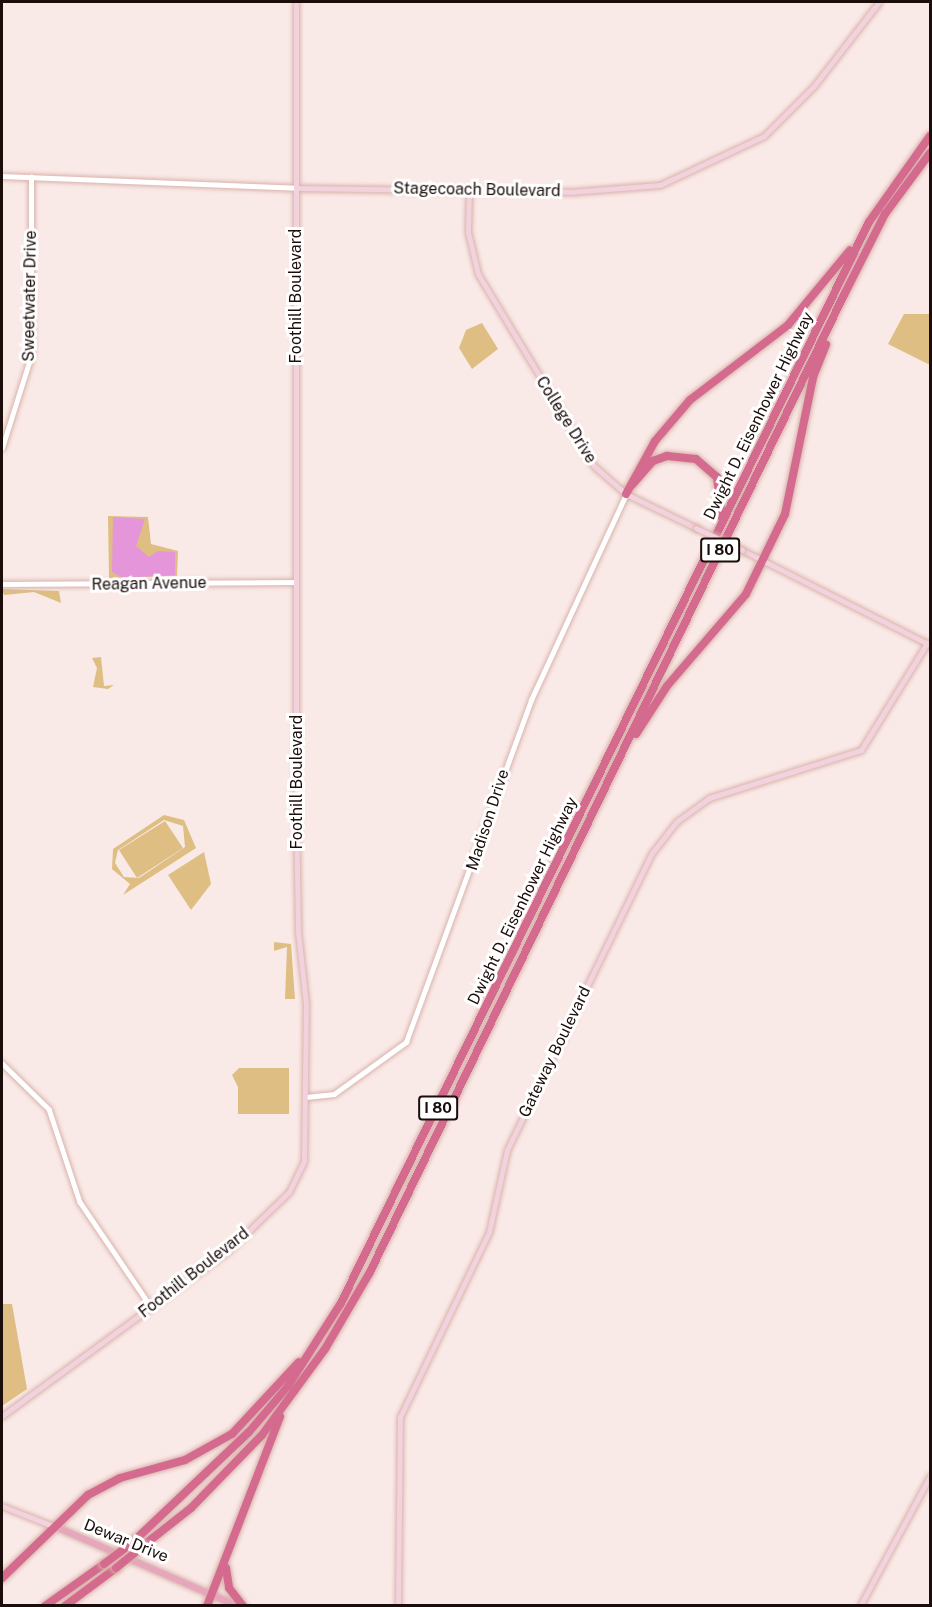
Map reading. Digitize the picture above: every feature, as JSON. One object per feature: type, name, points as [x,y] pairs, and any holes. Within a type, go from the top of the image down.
[{"type":"highway","name":"Dwight D. Eisenhower Highway","points":[[45,1605],[134,1541],[249,1432],[318,1340],[380,1231],[721,525],[894,180],[930,136]]},
{"type":"highway","name":"Dwight D. Eisenhower Highway","points":[[65,1605],[191,1508],[282,1410],[370,1272],[844,295],[885,214],[930,153]]},
{"type":"highway","points":[[626,494],[655,441],[690,400],[788,325],[826,284],[894,180]]},
{"type":"highway","name":"I 80","points":[[595,806],[647,713],[721,627],[762,560],[785,514],[813,377],[844,295]]},
{"type":"highway","name":"I 80","points":[[626,494],[653,461],[667,456],[696,459],[717,477],[722,489],[721,525]]},
{"type":"highway","points":[[2,1578],[53,1526],[104,1486],[185,1460],[232,1434],[318,1340]]},
{"type":"highway","points":[[207,1605],[215,1592],[282,1410]]},
{"type":"highway","points":[[226,1563],[230,1588],[243,1605]]},
{"type":"main road","name":"Foothill Boulevard","points":[[2,1416],[230,1249],[293,1187],[305,1157],[306,1004],[298,932],[297,2]]},
{"type":"main road","name":"Stagecoach Boulevard","points":[[296,188],[606,190],[660,185],[707,167],[764,136],[814,86],[879,2]]},
{"type":"main road","name":"College Drive","points":[[469,190],[468,232],[478,274],[594,466],[626,494],[929,644]]},
{"type":"main road","name":"Gateway Boulevard","points":[[398,1605],[400,1417],[489,1232],[507,1150],[652,853],[676,822],[709,798],[861,750],[929,644]]},
{"type":"main road","points":[[860,1605],[930,1476]]},
{"type":"main road","name":"Dewar Drive","points":[[2,1506],[215,1592],[237,1605]]},
{"type":"street","name":"Stagecoach Boulevard","points":[[2,176],[296,188]]},
{"type":"street","name":"Sweetwater Drive","points":[[2,448],[31,356],[32,177]]},
{"type":"street","name":"Madison Drive","points":[[306,1097],[334,1094],[406,1042],[531,700],[626,494]]},
{"type":"street","name":"Reagan Avenue","points":[[2,584],[296,582]]},
{"type":"street","points":[[2,1063],[49,1109],[80,1202],[151,1307]]},
{"type":"shaded area","points":[[904,314],[930,314],[930,365],[888,344]]},
{"type":"shaded area","points":[[482,323],[498,349],[472,369],[459,348],[466,330]]},
{"type":"shaded area","points":[[108,516],[148,517],[151,544],[178,551],[177,576],[109,578]]},
{"type":"shaded area","points":[[113,517],[145,519],[136,546],[149,557],[158,551],[175,552],[175,575],[123,578],[112,572]]},
{"type":"shaded area","points":[[2,589],[59,591],[61,603],[34,592],[4,595]]},
{"type":"shaded area","points":[[101,657],[104,686],[114,685],[108,689],[93,687],[97,668],[92,658]]},
{"type":"shaded area","points":[[164,815],[184,820],[196,848],[123,895],[130,884],[112,869],[113,849]],"holes":[[[164,820],[183,826],[185,847],[139,878],[124,877],[115,863],[118,850]]]},
{"type":"shaded area","points":[[165,821],[183,848],[137,878],[119,850]]},
{"type":"shaded area","points":[[204,852],[211,884],[191,910],[168,875]]},
{"type":"shaded area","points":[[274,942],[291,944],[295,999],[285,999],[287,947],[274,951]]},
{"type":"shaded area","points":[[239,1068],[289,1068],[289,1114],[238,1114],[238,1087],[232,1075]]},
{"type":"shaded area","points":[[2,1304],[12,1304],[27,1389],[2,1406]]}]
